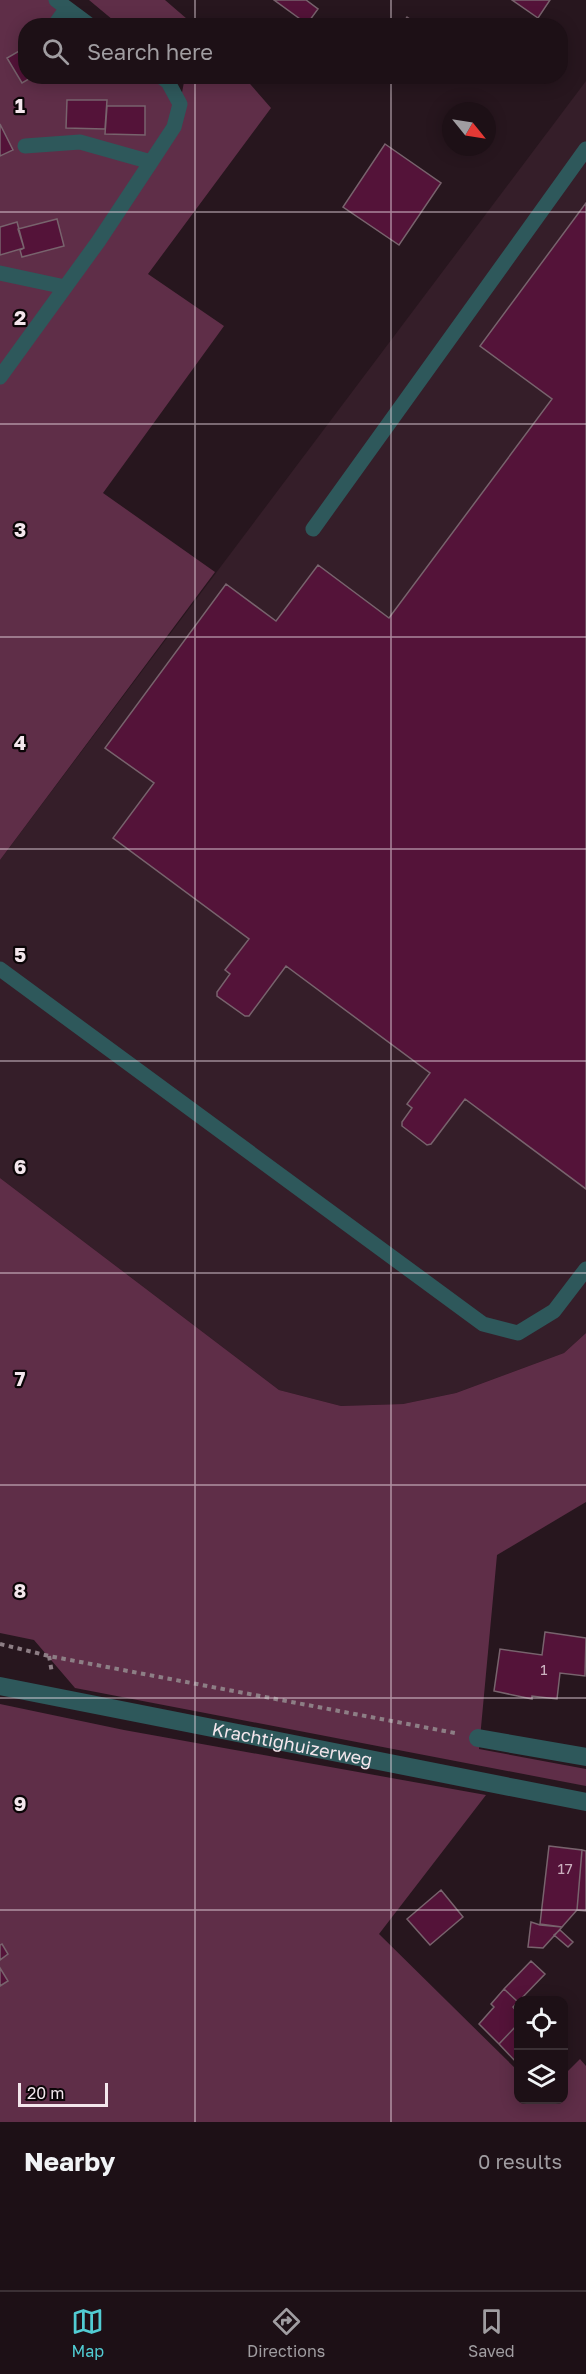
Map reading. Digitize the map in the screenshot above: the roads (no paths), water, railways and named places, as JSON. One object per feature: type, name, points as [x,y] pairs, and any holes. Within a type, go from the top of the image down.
[{"type":"street","name":"Krachtighuizerweg","points":[[0,1686],[586,1802]]},
{"type":"street","points":[[478,1738],[586,1757]]},
{"type":"lane","points":[[61,4],[80,18]]},
{"type":"lane","points":[[2,372],[65,287],[174,127],[180,104],[169,84]]},
{"type":"lane","points":[[25,146],[80,142],[151,162]]},
{"type":"lane","points":[[313,529],[586,149]]},
{"type":"lane","points":[[0,273],[65,287]]},
{"type":"lane","points":[[0,969],[483,1324],[518,1333],[555,1311],[586,1269]]}]
